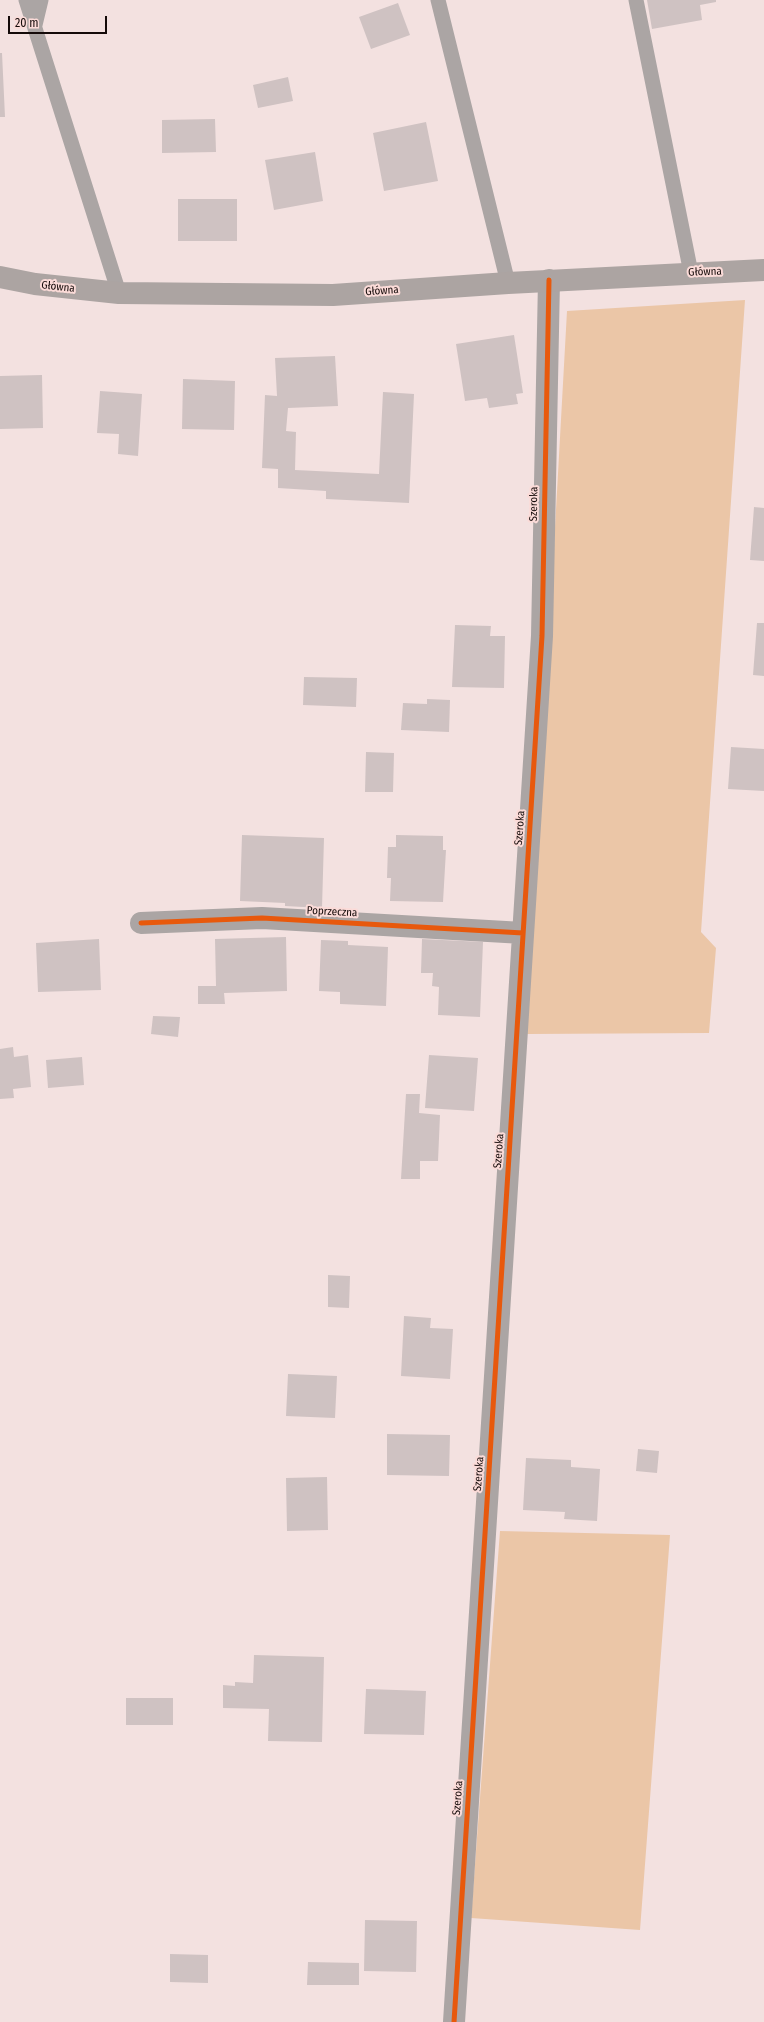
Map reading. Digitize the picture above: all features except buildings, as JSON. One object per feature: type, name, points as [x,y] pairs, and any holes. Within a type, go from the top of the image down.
[{"type":"main road","name":"Główna","points":[[0,277],[35,284],[119,293],[333,295],[548,280],[764,270]]},
{"type":"street","name":"Szeroka","points":[[454,2022],[542,636],[548,280]]},
{"type":"street","name":"Poprzeczna","points":[[141,923],[262,918],[523,933]]},
{"type":"lane","points":[[26,0],[119,293]]},
{"type":"lane","points":[[35,26],[41,0]]},
{"type":"lane","points":[[438,0],[508,283]]},
{"type":"lane","points":[[636,0],[691,273]]},
{"type":"shaded area","points":[[745,300],[701,932],[716,948],[709,1033],[527,1034],[567,311]]},
{"type":"shaded area","points":[[500,1531],[670,1535],[640,1930],[471,1918]]},
{"type":"cycle path","points":[[454,2022],[542,636],[549,280]]},
{"type":"cycle path","points":[[141,923],[262,918],[523,933]]}]
